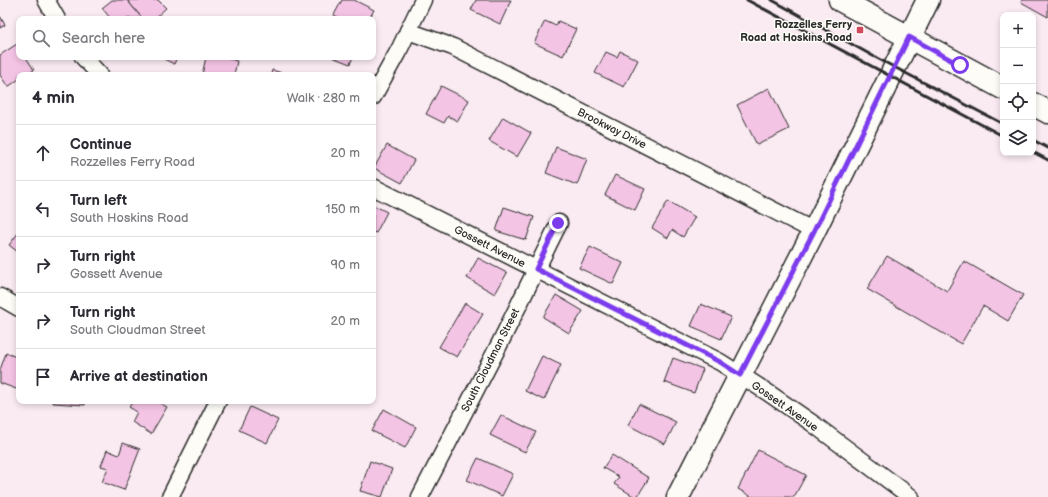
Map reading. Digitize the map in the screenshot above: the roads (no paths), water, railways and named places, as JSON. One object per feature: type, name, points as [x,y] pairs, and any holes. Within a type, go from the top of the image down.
[{"type":"street","points":[[46,0],[55,16]]},
{"type":"street","points":[[376,92],[408,31],[422,0]]},
{"type":"street","points":[[840,0],[1000,86]]},
{"type":"street","points":[[678,497],[814,231],[928,0]]},
{"type":"street","name":"Brookway Drive","points":[[408,31],[453,47],[814,231]]},
{"type":"street","points":[[86,60],[97,72]]},
{"type":"street","points":[[1036,106],[1048,112]]},
{"type":"street","name":"Gossett Avenue","points":[[376,189],[720,362],[812,423],[905,495]]},
{"type":"street","name":"South Cloudman Street","points":[[420,497],[499,345],[558,223]]},
{"type":"street","points":[[0,297],[16,306]]},
{"type":"street","points":[[170,497],[216,404]]},
{"type":"railway","points":[[747,0],[1000,134]]},
{"type":"railway","points":[[772,0],[873,56],[1000,122]]},
{"type":"railway","points":[[1036,142],[1048,148]]},
{"type":"railway","points":[[1036,154],[1048,160]]},
{"type":"place","name":"Rozzelles Ferry Road at Hoskins Road","points":[[860,30]]}]
